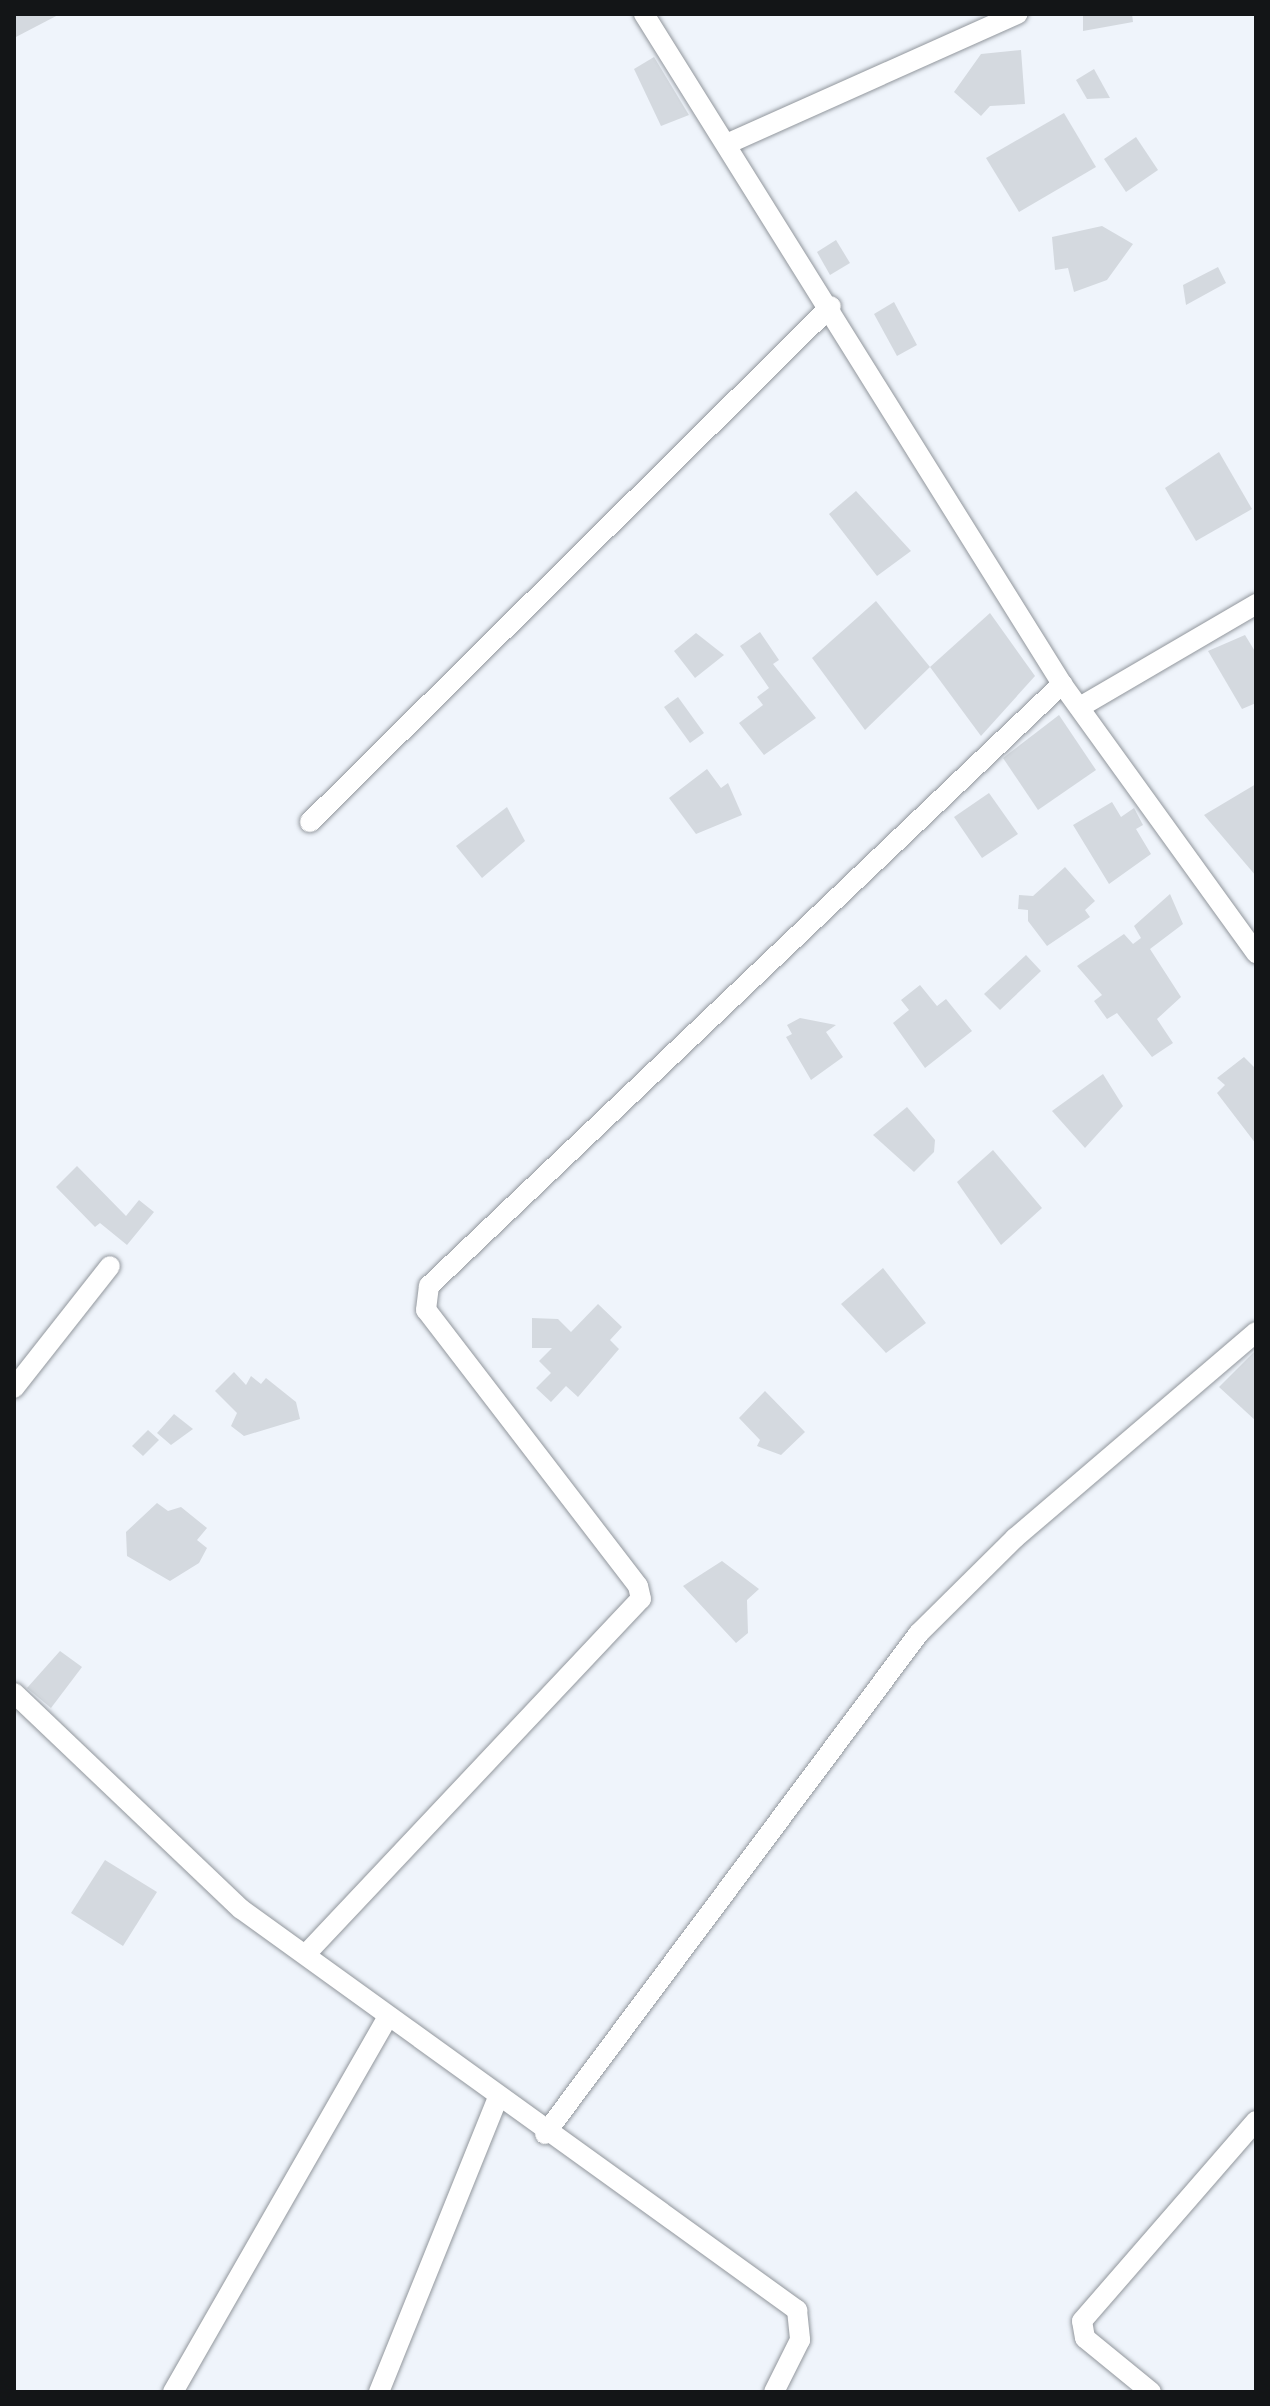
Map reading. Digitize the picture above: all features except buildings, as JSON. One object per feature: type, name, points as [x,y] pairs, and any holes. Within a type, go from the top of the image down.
[{"type":"street","points":[[644,14],[831,306],[1062,684],[1250,931],[1256,953]]},
{"type":"street","points":[[729,143],[1018,14]]},
{"type":"street","points":[[310,822],[831,306]]},
{"type":"street","points":[[1080,707],[1256,604]]},
{"type":"street","points":[[306,1954],[641,1599],[638,1586],[426,1310],[429,1286],[1062,684]]},
{"type":"street","points":[[14,1388],[110,1266]]},
{"type":"street","points":[[545,2134],[919,1633],[1015,1538],[1256,1332]]},
{"type":"street","points":[[14,1693],[241,1909],[306,1954],[545,2134],[797,2310],[800,2340],[774,2392]]},
{"type":"street","points":[[173,2392],[388,2016]]},
{"type":"street","points":[[379,2392],[498,2098]]},
{"type":"street","points":[[1151,2392],[1085,2338],[1082,2321],[1256,2121]]}]
